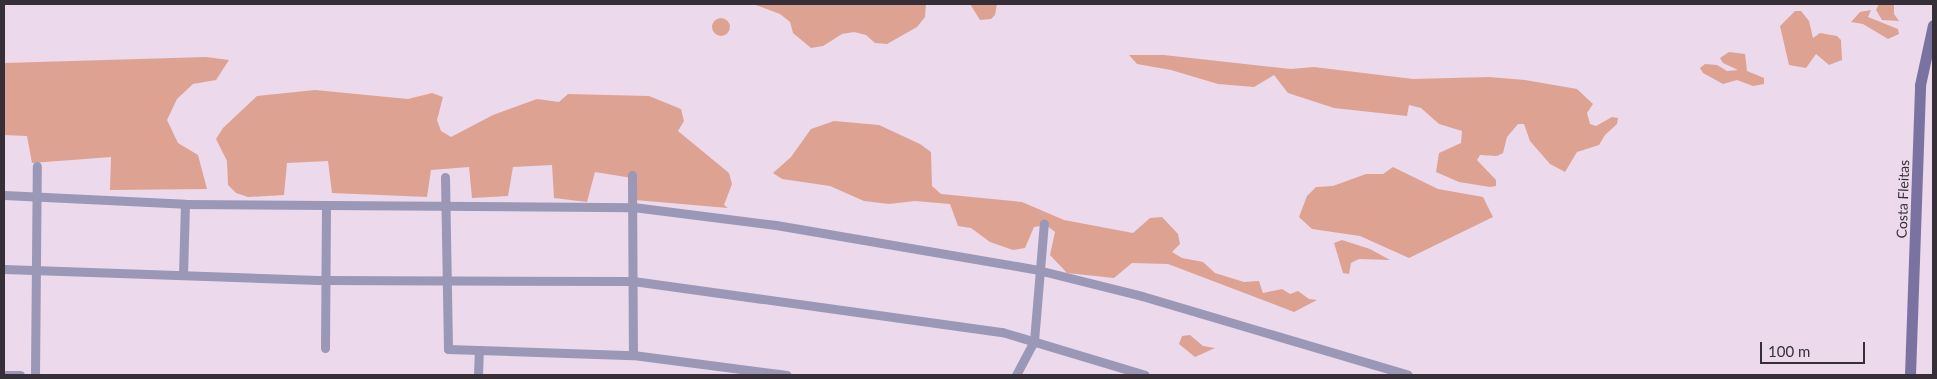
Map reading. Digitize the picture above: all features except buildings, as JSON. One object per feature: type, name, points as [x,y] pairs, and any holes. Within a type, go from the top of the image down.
[{"type":"main road","name":"Costa Fleitas","points":[[1910,375],[1920,85],[1933,25]]},
{"type":"street","points":[[36,375],[37,166]]},
{"type":"street","points":[[632,176],[633,355]]},
{"type":"street","points":[[445,177],[448,349],[633,355],[721,371],[787,375]]},
{"type":"street","points":[[4,195],[185,204],[632,207],[776,225],[1038,270],[1160,301],[1408,375]]},
{"type":"street","points":[[183,274],[185,204]]},
{"type":"street","points":[[324,348],[326,205]]},
{"type":"street","points":[[1016,375],[1034,341],[1038,270],[1044,223]]},
{"type":"street","points":[[4,269],[325,280],[633,281],[1002,332],[1145,375]]},
{"type":"street","points":[[478,375],[479,350]]},
{"type":"street","points":[[4,375],[20,375]]},
{"type":"shaded area","points":[[753,4],[926,4],[925,17],[917,27],[887,44],[875,43],[866,35],[854,32],[842,34],[823,46],[811,48],[793,33],[790,22],[780,14]]},
{"type":"shaded area","points":[[970,4],[997,4],[995,15],[991,19],[980,20]]},
{"type":"shaded area","points":[[1879,4],[1894,4],[1894,14],[1899,21],[1882,20],[1876,10]]},
{"type":"shaded area","points":[[1871,10],[1868,17],[1898,29],[1899,34],[1888,39],[1863,24],[1851,22],[1860,12]]},
{"type":"shaded area","points":[[1795,11],[1801,11],[1809,21],[1813,38],[1820,33],[1837,36],[1841,40],[1842,60],[1829,65],[1816,54],[1806,68],[1789,65],[1780,26]]},
{"type":"shaded area","points":[[721,18],[727,21],[730,27],[727,33],[721,36],[715,33],[712,27],[715,21]]},
{"type":"shaded area","points":[[1729,52],[1745,54],[1747,71],[1764,78],[1764,84],[1753,86],[1737,80],[1723,84],[1703,73],[1700,68],[1705,64],[1717,65],[1727,71],[1738,70],[1723,63],[1720,58]]},
{"type":"shaded area","points":[[1129,55],[1164,55],[1291,69],[1314,67],[1413,79],[1489,77],[1525,80],[1577,89],[1593,104],[1587,113],[1590,124],[1596,126],[1612,117],[1618,118],[1617,124],[1605,135],[1599,145],[1577,152],[1565,172],[1550,164],[1530,141],[1524,124],[1518,124],[1507,137],[1503,153],[1497,156],[1480,155],[1477,160],[1496,180],[1496,186],[1490,187],[1459,182],[1436,172],[1439,153],[1461,143],[1462,131],[1439,124],[1421,108],[1409,105],[1407,116],[1334,108],[1288,93],[1274,75],[1254,87],[1218,84],[1171,70],[1137,64]]},
{"type":"shaded area","points":[[206,57],[229,60],[216,80],[193,84],[177,99],[167,120],[178,143],[198,155],[207,189],[110,190],[111,157],[32,163],[27,136],[4,135],[4,63]]},
{"type":"shaded area","points":[[315,90],[408,99],[432,93],[443,97],[437,120],[441,131],[451,137],[493,115],[537,99],[559,102],[568,94],[649,96],[681,109],[684,121],[678,131],[729,173],[732,184],[724,205],[728,208],[635,200],[632,178],[595,172],[587,202],[554,198],[552,165],[513,167],[508,196],[472,198],[469,167],[431,170],[427,197],[332,193],[328,161],[287,163],[284,195],[248,197],[236,193],[228,185],[227,161],[216,139],[223,128],[257,96]]},
{"type":"shaded area","points":[[834,121],[879,125],[920,144],[931,152],[932,186],[941,194],[1022,202],[1064,220],[1133,233],[1150,218],[1162,217],[1178,234],[1180,244],[1172,252],[1182,258],[1203,262],[1215,273],[1244,282],[1259,281],[1263,293],[1282,289],[1290,294],[1298,291],[1309,299],[1317,300],[1294,312],[1168,264],[1132,263],[1114,278],[1067,273],[1050,255],[1055,232],[1046,225],[1034,227],[1025,248],[1013,250],[990,242],[971,228],[958,226],[950,204],[915,201],[889,204],[864,201],[830,186],[782,179],[773,173],[791,157],[811,129]]},
{"type":"shaded area","points":[[1393,167],[1438,189],[1483,197],[1493,217],[1409,258],[1360,236],[1312,229],[1299,217],[1307,196],[1316,187],[1333,186],[1366,174],[1383,174]]},
{"type":"shaded area","points":[[1342,240],[1370,249],[1390,260],[1359,259],[1351,263],[1349,274],[1343,273],[1334,243]]},
{"type":"shaded area","points":[[1190,335],[1203,346],[1215,348],[1195,357],[1179,344],[1182,336]]}]
